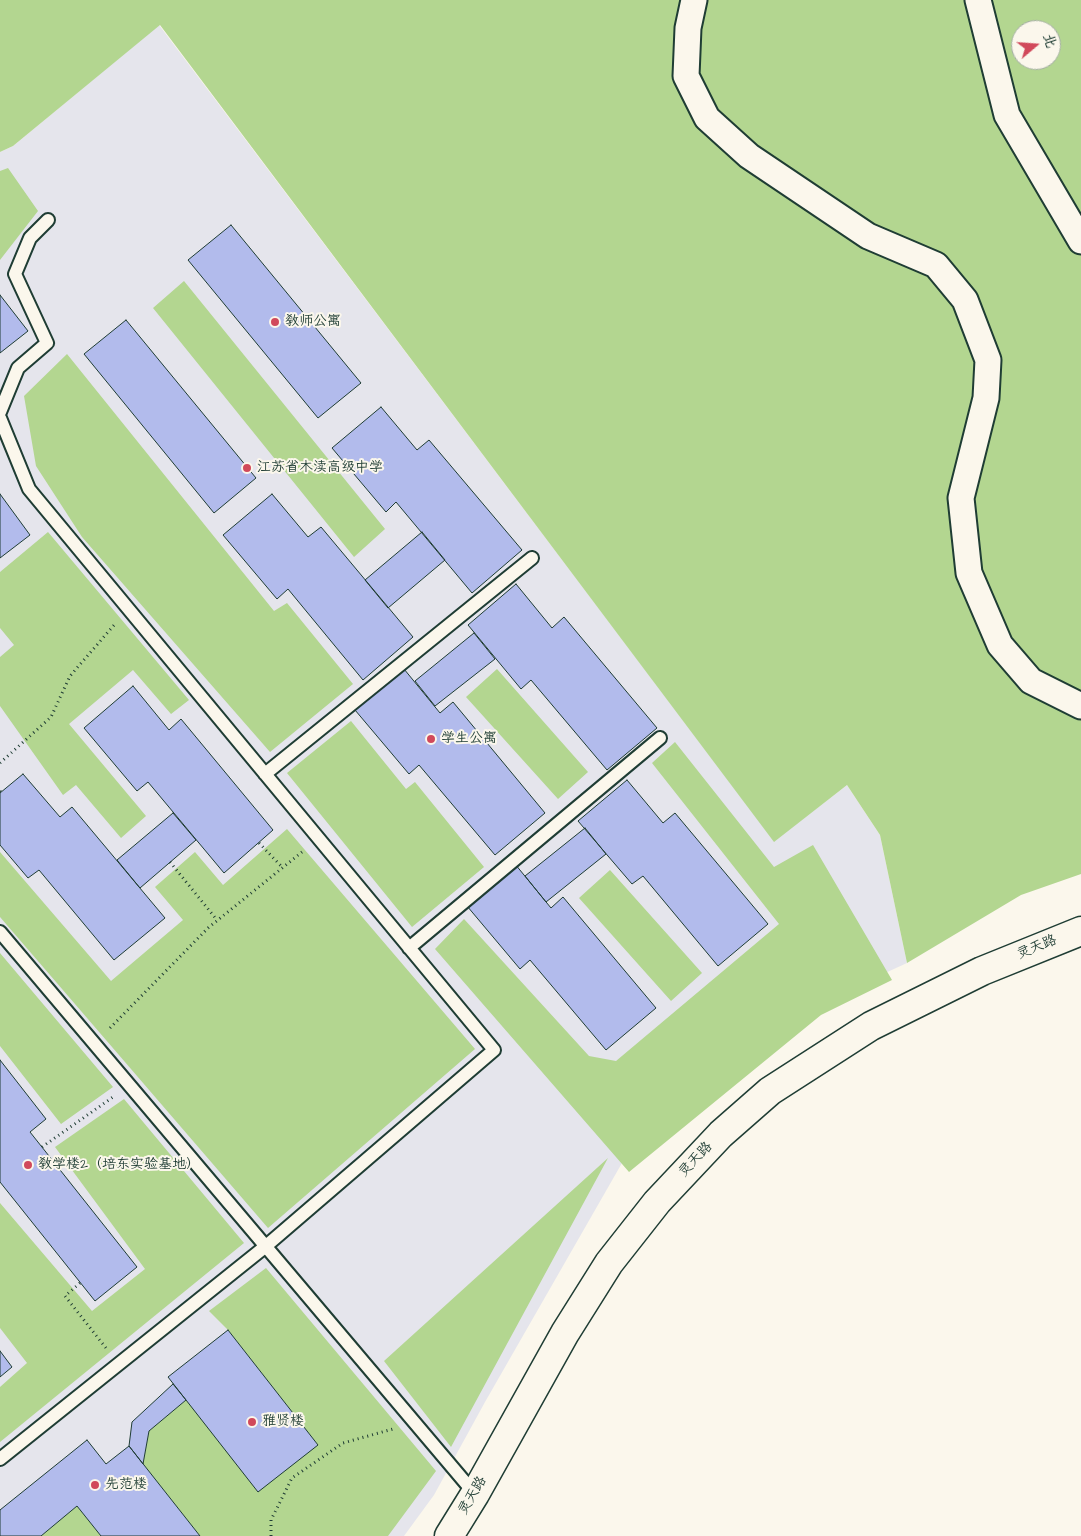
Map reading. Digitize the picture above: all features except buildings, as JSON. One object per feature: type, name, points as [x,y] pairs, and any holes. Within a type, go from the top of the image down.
[{"type":"street","points":[[694,0],[688,28],[686,76],[707,118],[749,156],[868,236],[936,265],[965,300],[988,360],[986,398],[961,498],[969,573],[1000,644],[1032,681],[1081,706]]},
{"type":"street","points":[[978,0],[1007,116],[1081,241]]},
{"type":"street","name":"灵天路","points":[[448,1536],[475,1494],[565,1333],[609,1263],[657,1202],[721,1134],[770,1091],[871,1026],[982,970],[1081,931]]},
{"type":"lane","points":[[0,412],[18,368],[47,343],[15,274],[30,238],[48,220]]},
{"type":"lane","points":[[0,418],[29,489],[494,1050],[266,1246],[0,1459]]},
{"type":"lane","points":[[265,774],[532,558]]},
{"type":"lane","points":[[409,948],[660,738]]},
{"type":"lane","points":[[0,932],[96,1043],[475,1494]]},
{"type":"path","points":[[0,763],[52,717],[70,676],[128,609]]},
{"type":"path","points":[[96,1043],[217,920],[319,839]]},
{"type":"path","points":[[259,843],[282,868]]},
{"type":"path","points":[[170,862],[217,920]]},
{"type":"path","points":[[42,1148],[130,1085]]},
{"type":"path","points":[[80,1283],[65,1296],[118,1364]]},
{"type":"path","points":[[271,1536],[272,1520],[292,1478],[343,1444],[415,1423]]},
{"type":"shaded area","name":"江苏省木渎高级中学","points":[[159,25],[774,841],[847,785],[880,835],[907,963],[789,1017],[622,1163],[434,1495],[404,1536],[0,1536],[0,152],[13,146]]},
{"type":"green space","points":[[0,0],[1081,0],[1081,874],[1021,895],[907,963],[880,835],[847,785],[774,842],[160,25],[13,146],[0,152]]},
{"type":"green space","points":[[8,168],[38,211],[0,260],[0,171]]},
{"type":"green space","points":[[184,281],[385,529],[354,557],[153,308]]},
{"type":"green space","points":[[67,354],[274,611],[287,603],[353,684],[270,752],[82,537],[36,466],[24,396]]},
{"type":"green space","points":[[48,532],[189,700],[171,714],[133,670],[69,724],[146,816],[121,838],[76,785],[63,795],[0,706],[0,657],[14,645],[0,628],[0,572]]},
{"type":"green space","points":[[497,669],[588,772],[558,799],[466,697]]},
{"type":"green space","points":[[351,721],[406,789],[415,782],[484,867],[412,927],[287,773]]},
{"type":"green space","points":[[675,742],[774,867],[813,845],[892,980],[821,1015],[629,1172],[435,949],[464,919],[589,1056],[616,1061],[779,924],[652,763]]},
{"type":"green space","points":[[287,829],[475,1049],[268,1228],[0,917],[0,852],[111,981],[183,920],[155,887],[195,852],[223,885]]},
{"type":"green space","points":[[610,870],[702,973],[671,1001],[579,898]]},
{"type":"green space","points":[[0,953],[113,1087],[61,1124],[0,1046]]},
{"type":"green space","points":[[124,1099],[244,1243],[0,1442],[0,1387],[27,1363],[0,1328],[0,1203],[92,1311],[145,1269],[55,1147]]},
{"type":"green space","points":[[608,1158],[451,1447],[384,1361]]},
{"type":"green space","points":[[266,1268],[436,1471],[388,1536],[200,1536],[143,1464],[149,1431],[186,1400],[318,1445],[228,1330],[209,1311]]},
{"type":"green space","points":[[77,1506],[101,1536],[41,1536]]},
{"type":"place","name":"教师公寓","points":[[275,322]]},
{"type":"place","name":"江苏省木渎高级中学","points":[[247,468]]},
{"type":"place","name":"学生公寓","points":[[431,739]]},
{"type":"place","name":"教学楼2（培东实验基地）","points":[[28,1165]]},
{"type":"place","name":"雅贤楼","points":[[252,1422]]},
{"type":"place","name":"先范楼","points":[[95,1485]]}]
